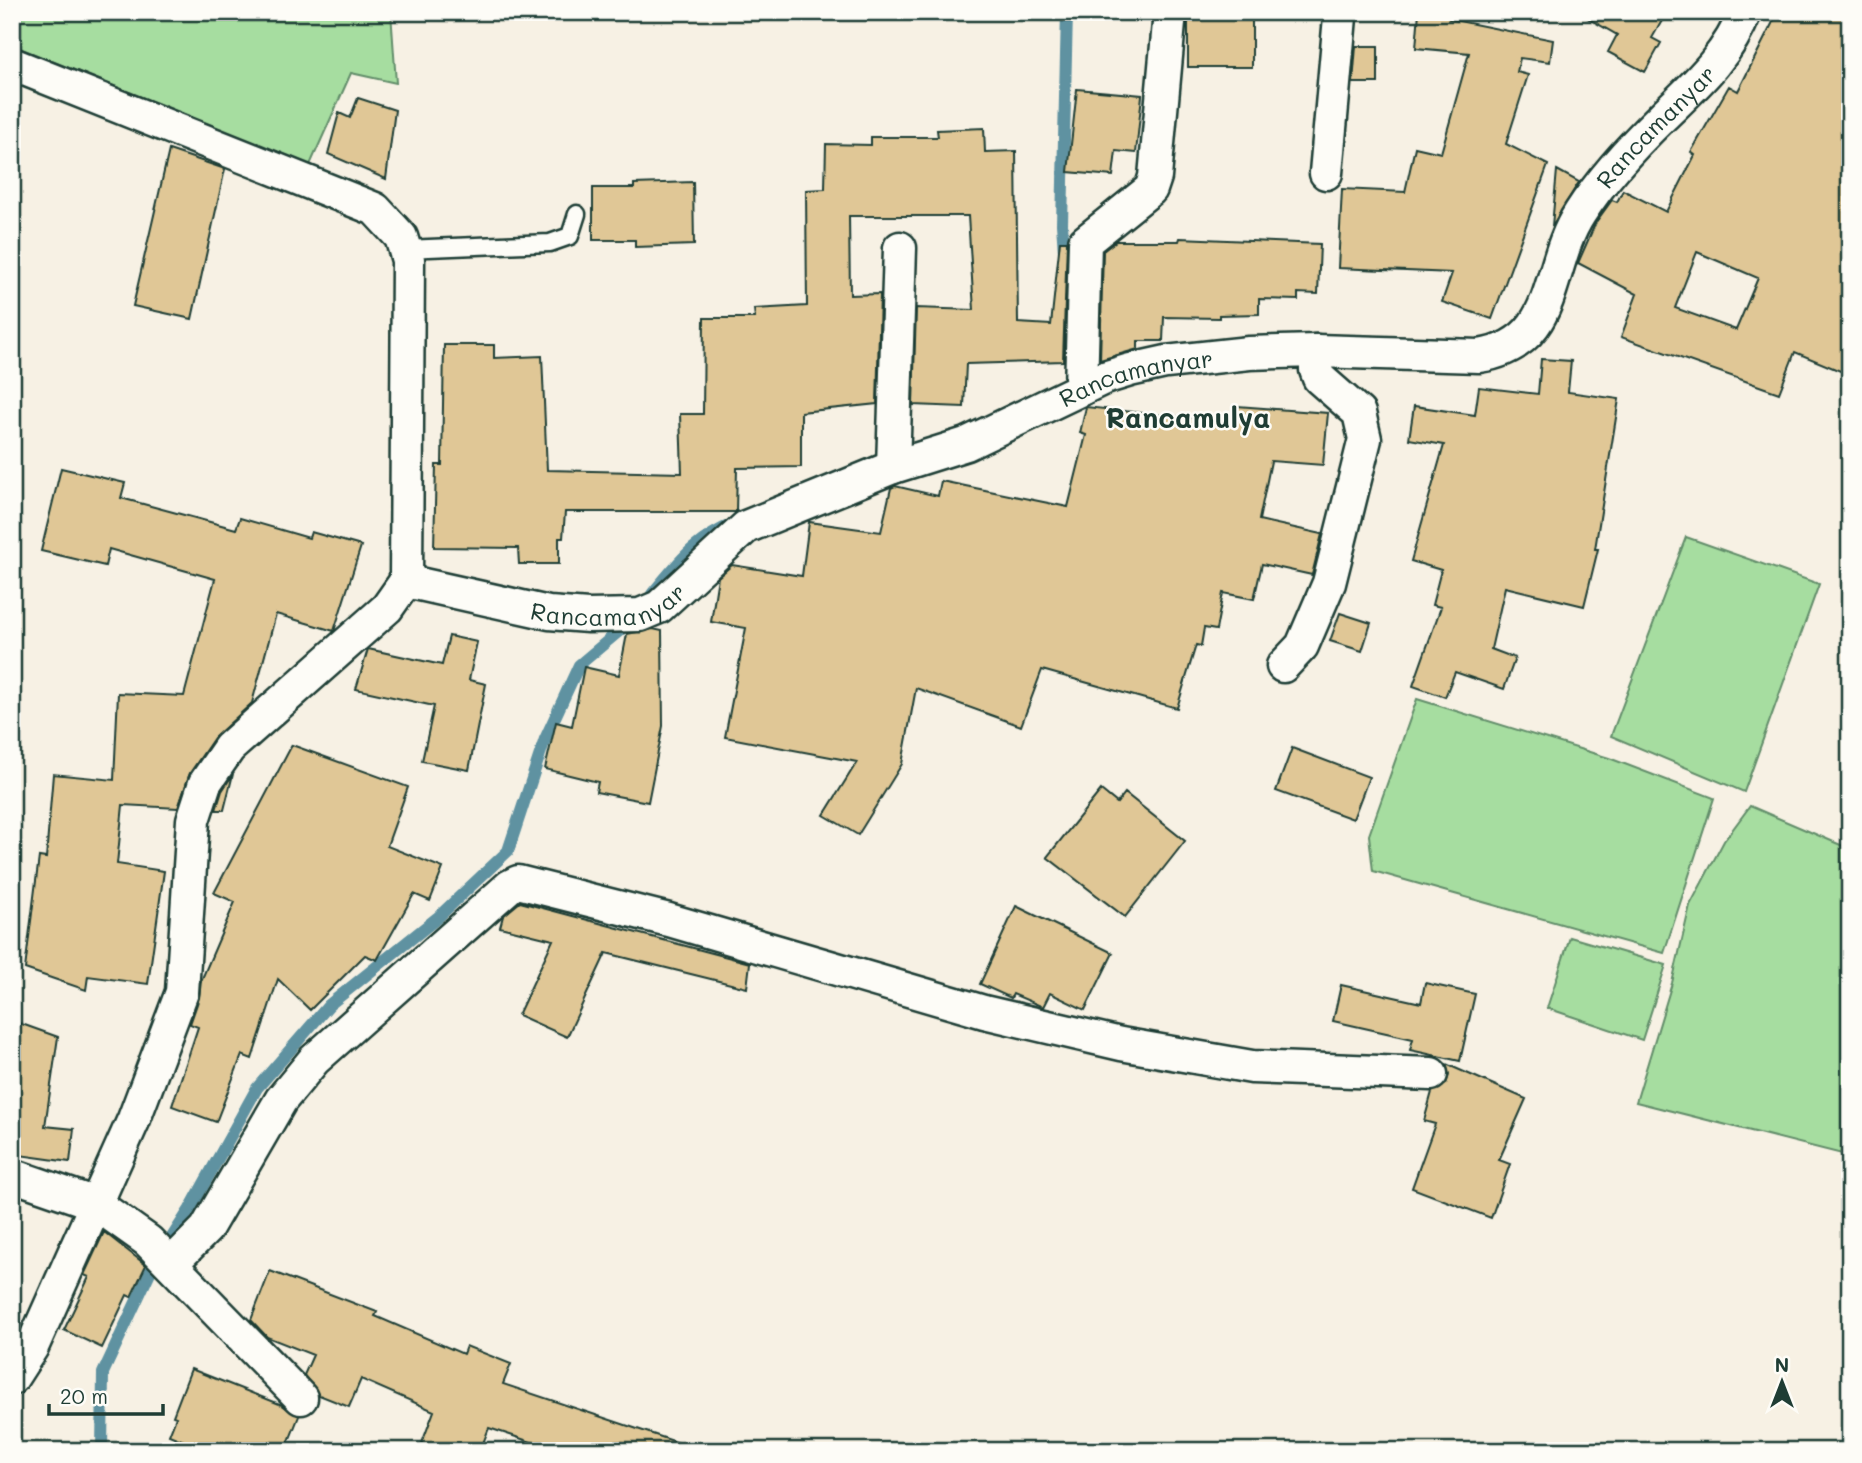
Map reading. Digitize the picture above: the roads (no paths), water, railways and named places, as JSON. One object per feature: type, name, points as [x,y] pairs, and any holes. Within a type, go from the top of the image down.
[{"type":"street","points":[[1081,389],[1085,242],[1151,189],[1155,177],[1170,12]]},
{"type":"street","points":[[1326,173],[1340,18],[1337,12]]},
{"type":"street","name":"Rancamanyar","points":[[406,581],[550,613],[588,617],[640,615],[659,607],[746,527],[893,467],[966,444],[1104,378],[1145,365],[1249,353],[1316,351],[1407,356],[1479,356],[1502,352],[1521,342],[1541,314],[1576,218],[1595,190],[1626,152],[1724,54],[1745,12]]},
{"type":"street","points":[[12,64],[375,209],[401,237],[408,260],[406,581],[387,608],[229,748],[205,783],[193,820],[182,992],[134,1119],[32,1347],[12,1378]]},
{"type":"street","points":[[893,467],[900,248]]},
{"type":"street","points":[[1283,666],[1302,646],[1329,583],[1365,439],[1359,413],[1320,378],[1316,370],[1316,351]]},
{"type":"street","points":[[171,1264],[206,1230],[281,1100],[314,1060],[505,890],[519,883],[669,920],[984,1012],[1121,1044],[1252,1067],[1431,1074]]},
{"type":"street","points":[[12,1175],[96,1203],[139,1234],[301,1398]]},
{"type":"lane","points":[[405,248],[550,243],[570,236],[577,214]]},
{"type":"waterway","points":[[1067,12],[1062,224],[1068,309]]},
{"type":"waterway","points":[[652,594],[698,544],[735,523]]},
{"type":"waterway","points":[[102,1451],[103,1373],[151,1270],[190,1209],[257,1088],[329,1005],[437,918],[508,851],[545,739],[579,665],[630,622]]},
{"type":"district","name":"Rancamulya","points":[[1188,417]]}]
